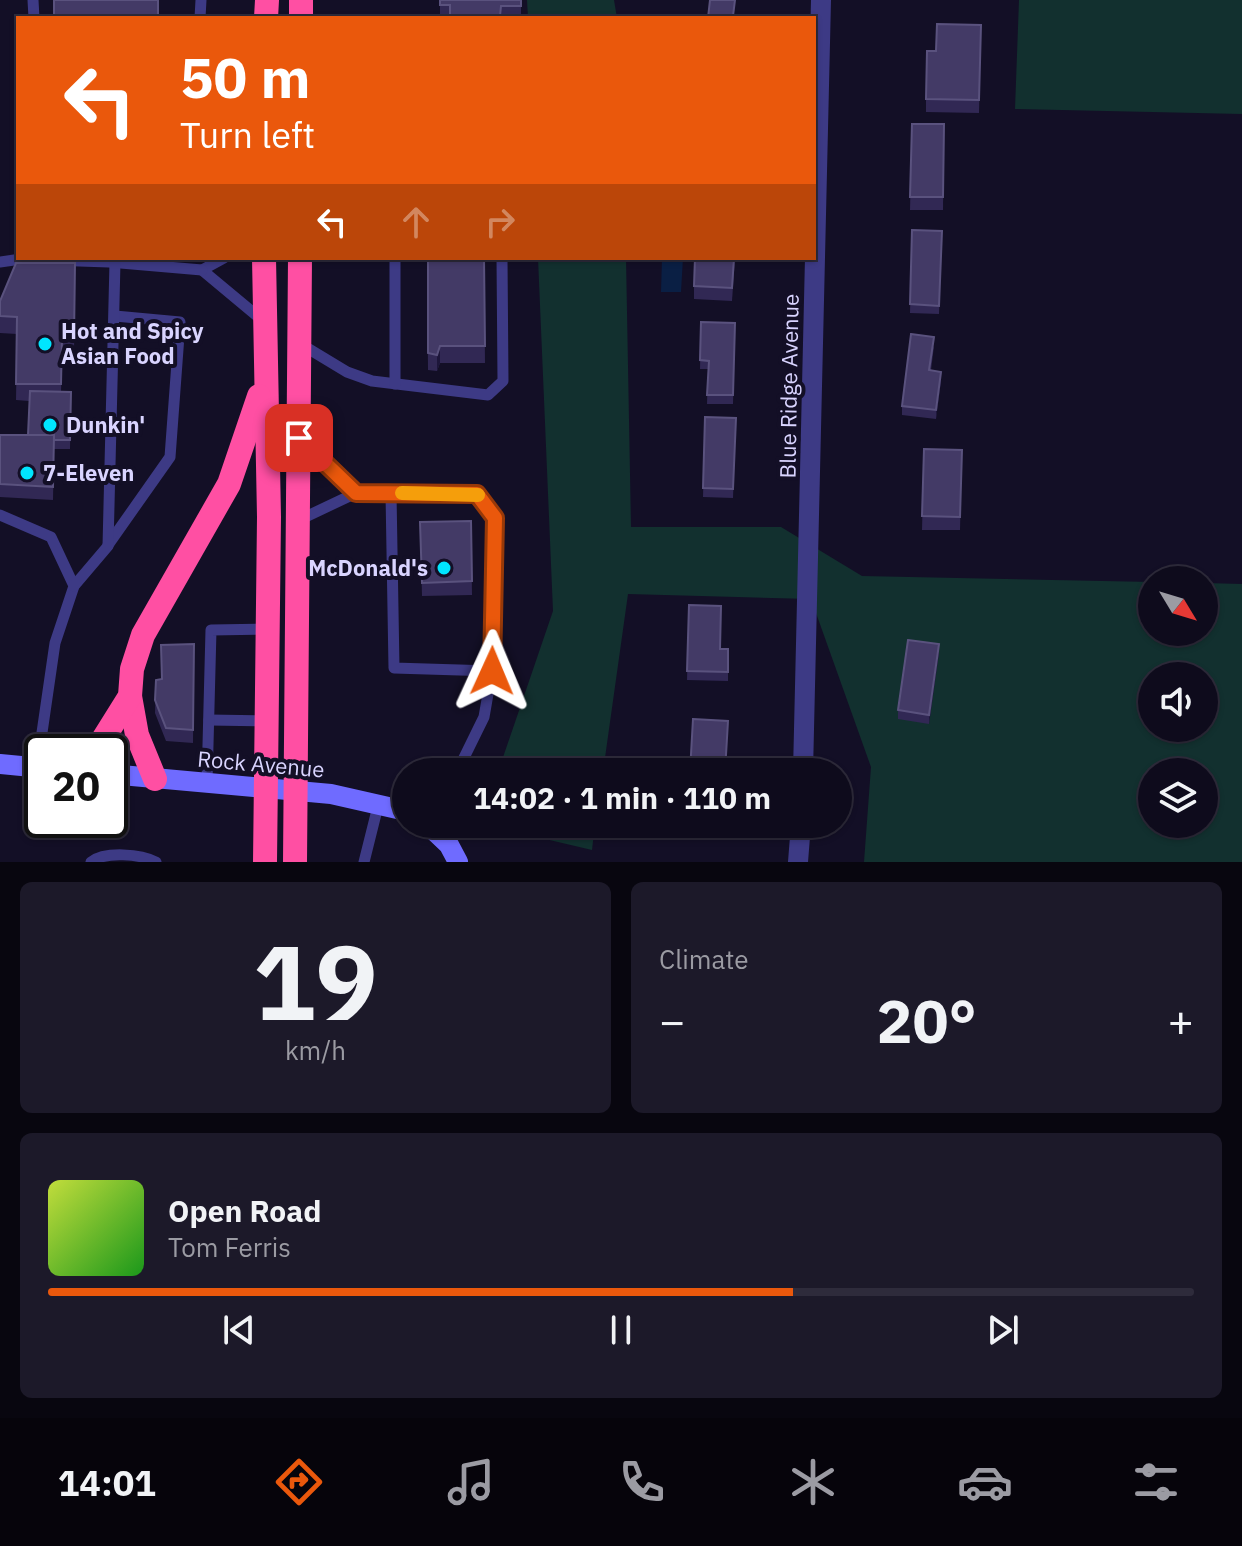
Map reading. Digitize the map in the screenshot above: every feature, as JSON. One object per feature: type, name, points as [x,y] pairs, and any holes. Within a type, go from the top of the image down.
[{"type":"highway","points":[[264,260],[265,862]]},
{"type":"highway","points":[[295,862],[300,260]]},
{"type":"highway","points":[[155,779],[137,735],[130,696],[132,669],[143,635],[229,484],[266,371]]},
{"type":"highway","points":[[106,734],[130,696]]},
{"type":"street","name":"Blue Ridge Avenue","points":[[816,214],[821,0]]},
{"type":"street","name":"Blue Ridge Avenue","points":[[803,758],[815,260]]},
{"type":"street","points":[[0,764],[24,766]]},
{"type":"street","name":"Rock Avenue","points":[[128,776],[296,792],[392,806]]},
{"type":"street","points":[[442,838],[458,862]]},
{"type":"street","points":[[799,858],[800,838]]},
{"type":"lane","points":[[52,260],[202,270],[220,260]]},
{"type":"lane","points":[[395,260],[395,384]]},
{"type":"lane","points":[[299,343],[347,372],[395,384],[488,395],[503,381],[502,260]]},
{"type":"lane","points":[[108,546],[115,262]]},
{"type":"lane","points":[[202,270],[265,322]]},
{"type":"lane","points":[[43,734],[55,643],[74,586],[108,546],[170,457],[180,322],[115,316]]},
{"type":"lane","points":[[299,438],[356,493]]},
{"type":"lane","points":[[298,520],[356,493],[477,494],[495,518],[492,671],[484,717],[464,758]]},
{"type":"lane","points":[[391,493],[394,668],[492,671]]},
{"type":"lane","points":[[0,515],[51,537],[74,586]]},
{"type":"lane","points":[[207,783],[211,630],[267,629]]},
{"type":"lane","points":[[209,720],[267,721]]},
{"type":"lane","points":[[364,862],[379,802]]},
{"type":"lane","points":[[91,862],[98,856],[110,856],[147,857],[156,862]]},
{"type":"green space","points":[[527,0],[614,0],[617,16],[528,16]]},
{"type":"green space","points":[[1019,0],[1242,0],[1242,114],[1015,109]]},
{"type":"green space","points":[[538,260],[626,260],[631,527],[781,527],[862,576],[1138,582],[1138,646],[1218,646],[1218,583],[1242,584],[1242,862],[864,862],[871,767],[811,599],[628,594],[605,758],[503,758],[553,611]]},
{"type":"green space","points":[[541,838],[593,838],[592,850]]},
{"type":"water","points":[[662,260],[683,260],[681,292],[661,292]]},
{"type":"building","points":[[54,0],[158,0],[158,16],[54,16]]},
{"type":"building","points":[[440,0],[521,0],[521,6],[501,6],[500,16],[450,15],[450,5],[440,5]]},
{"type":"building","points":[[710,0],[735,0],[733,16],[708,16]]},
{"type":"building","points":[[937,24],[981,25],[979,100],[926,99],[927,51],[936,51]]},
{"type":"building","points":[[912,124],[944,124],[943,197],[910,197]]},
{"type":"building","points":[[912,230],[942,231],[939,306],[910,304]]},
{"type":"building","points":[[428,260],[484,260],[485,346],[440,346],[437,355],[428,353]]},
{"type":"building","points":[[695,260],[734,260],[732,288],[694,286]]},
{"type":"building","name":"Hot and Spicy Asian Food","points":[[16,263],[75,263],[74,338],[62,338],[61,384],[16,384],[17,317],[0,316],[0,301]]},
{"type":"building","points":[[701,322],[735,323],[733,395],[707,395],[709,361],[700,360]]},
{"type":"building","points":[[911,334],[934,337],[929,370],[941,372],[936,410],[902,406]]},
{"type":"building","name":"Dunkin'","points":[[30,391],[71,392],[70,440],[54,440],[54,435],[28,435]]},
{"type":"building","points":[[705,417],[736,418],[733,489],[703,488]]},
{"type":"building","name":"7-Eleven","points":[[0,435],[54,435],[53,487],[0,484]]},
{"type":"building","points":[[924,449],[962,450],[960,517],[922,516]]},
{"type":"building","points":[[471,521],[472,581],[422,583],[420,522]]},
{"type":"building","points":[[689,605],[721,606],[720,649],[728,649],[728,672],[687,671]]},
{"type":"building","points":[[908,640],[939,644],[929,715],[898,710]]},
{"type":"building","points":[[194,644],[193,730],[166,728],[155,700],[156,680],[162,679],[161,645]]},
{"type":"building","points":[[693,719],[728,721],[726,758],[691,758]]},
{"type":"slow traffic","points":[[402,493],[478,495]]},
{"type":"place","name":"Hot and Spicy Asian Food","points":[[45,344]]},
{"type":"place","name":"Dunkin'","points":[[50,425]]},
{"type":"place","name":"7-Eleven","points":[[27,473]]},
{"type":"place","name":"McDonald's","points":[[444,568]]},
{"type":"route","points":[[299,438],[356,493],[477,494],[495,518],[492,671]]}]
